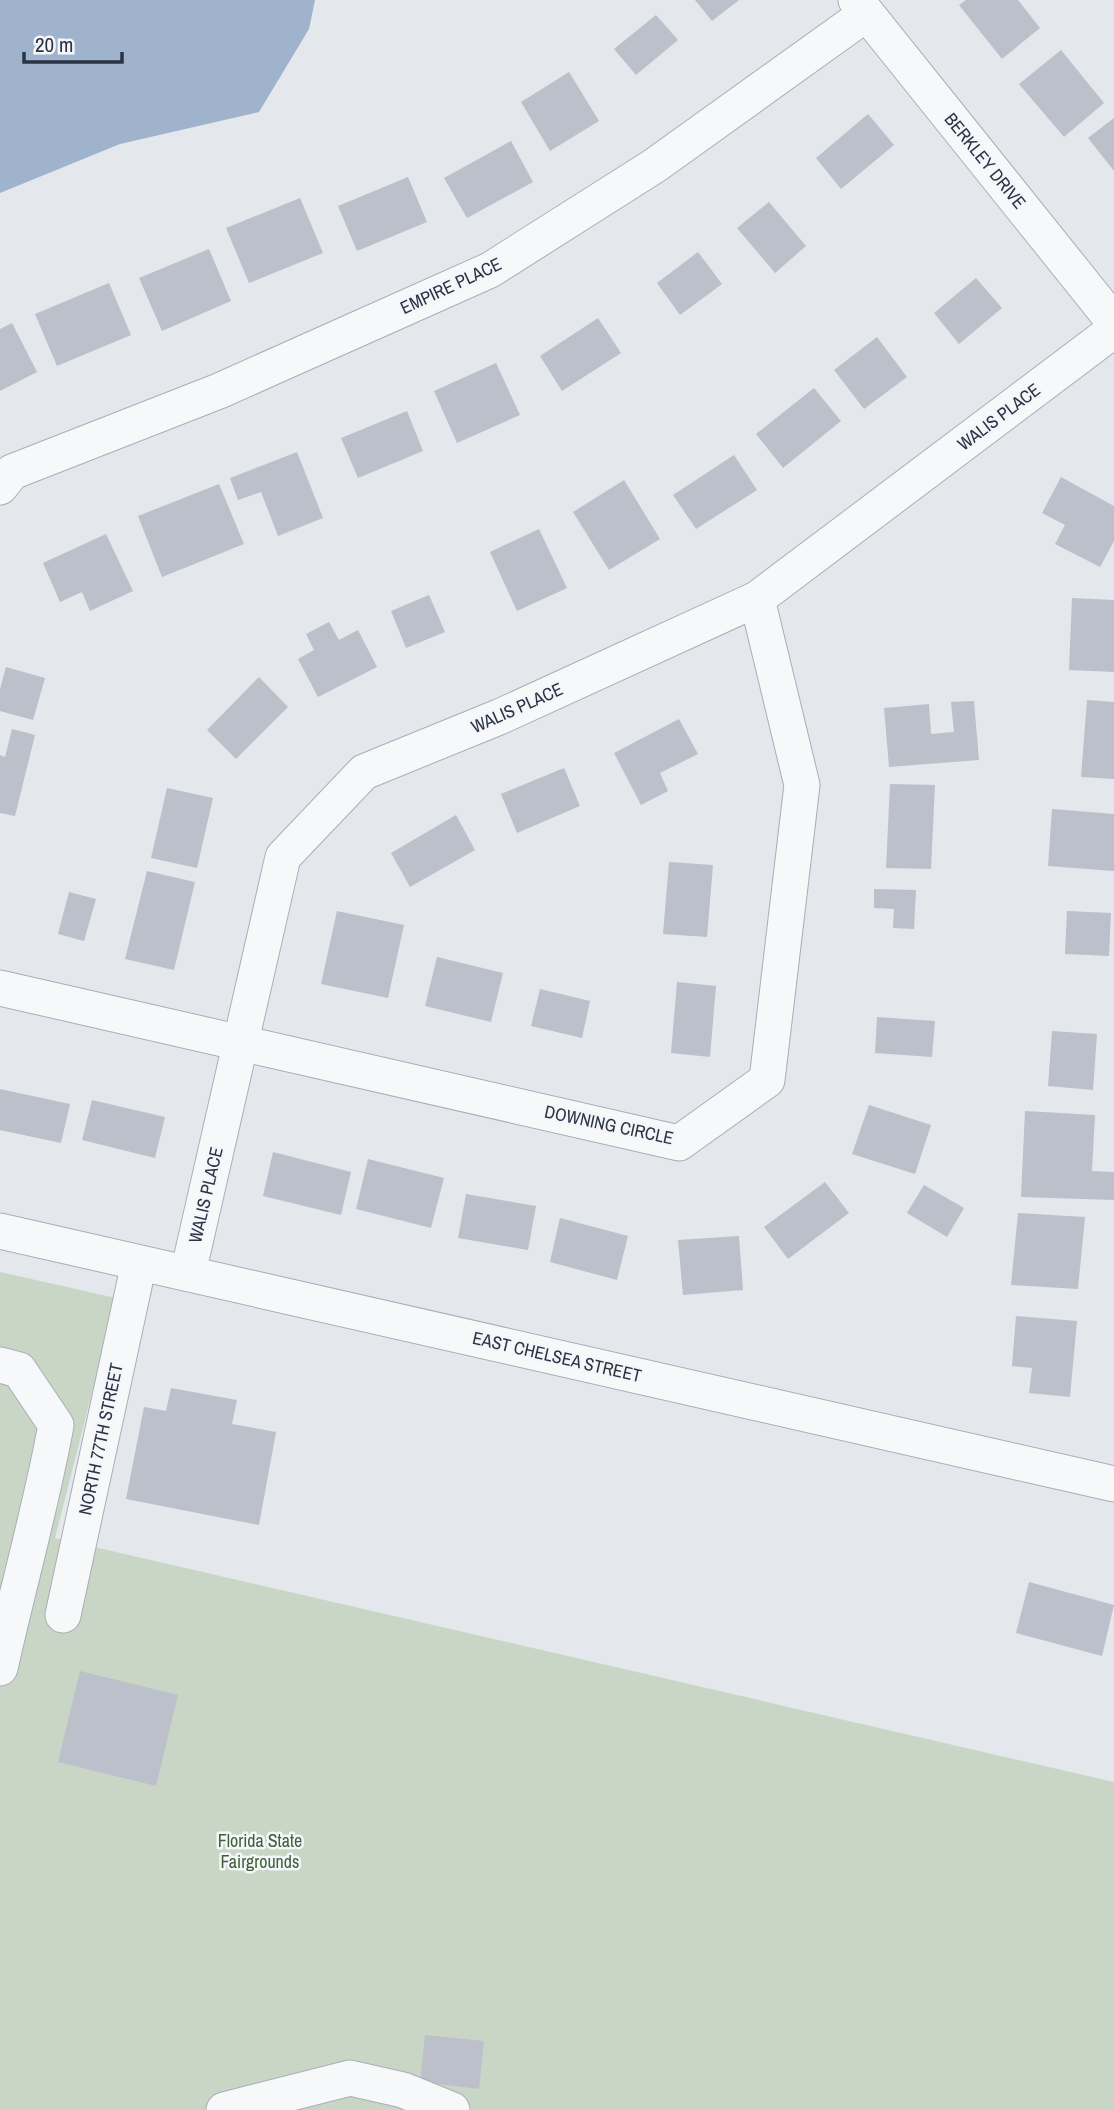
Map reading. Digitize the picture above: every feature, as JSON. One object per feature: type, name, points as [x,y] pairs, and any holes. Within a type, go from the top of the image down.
[{"type":"street","name":"BERKLEY DRIVE","points":[[861,7],[1114,322]]},
{"type":"street","name":"EMPIRE PLACE","points":[[0,487],[12,472],[219,391],[490,270],[654,166],[861,7]]},
{"type":"street","name":"WALIS PLACE","points":[[188,1273],[284,857],[364,772],[499,717],[757,599],[1114,330]]},
{"type":"street","name":"DOWNING CIRCLE","points":[[0,988],[679,1143],[767,1080],[802,785],[757,599]]},
{"type":"street","name":"EAST CHELSEA STREET","points":[[0,1231],[1114,1484]]},
{"type":"street","name":"NORTH 77TH STREET","points":[[63,1615],[139,1263]]},
{"type":"street","points":[[0,1365],[19,1370],[56,1425],[44,1488],[0,1668]]},
{"type":"street","points":[[224,2110],[350,2078],[403,2090],[452,2110]]},
{"type":"green space","name":"Florida State Fairgrounds","points":[[0,1272],[116,1298],[55,1538],[1114,1782],[1114,2110],[0,2110]]},
{"type":"water","points":[[0,0],[315,0],[309,29],[259,112],[120,144],[0,193]]},
{"type":"building","points":[[695,0],[739,0],[712,21]]},
{"type":"building","points":[[966,0],[1018,0],[1040,28],[1002,59],[959,5]]},
{"type":"building","points":[[656,15],[678,40],[636,75],[614,49]]},
{"type":"building","points":[[1061,50],[1104,103],[1064,137],[1019,84]]},
{"type":"building","points":[[569,72],[599,121],[550,151],[521,102]]},
{"type":"building","points":[[868,114],[894,145],[841,189],[816,158]]},
{"type":"building","points":[[1114,118],[1114,171],[1088,138]]},
{"type":"building","points":[[511,141],[533,182],[467,218],[444,178]]},
{"type":"building","points":[[408,177],[427,222],[357,251],[338,206]]},
{"type":"building","points":[[300,198],[323,253],[249,283],[226,228]]},
{"type":"building","points":[[769,202],[806,246],[775,273],[737,228]]},
{"type":"building","points":[[209,249],[231,301],[162,331],[139,278]]},
{"type":"building","points":[[698,252],[722,284],[680,315],[657,283]]},
{"type":"building","points":[[976,278],[1002,308],[959,344],[934,313]]},
{"type":"building","points":[[109,283],[131,335],[57,366],[35,314]]},
{"type":"building","points":[[598,318],[621,353],[562,391],[540,356]]},
{"type":"building","points":[[12,323],[37,372],[0,391],[0,329]]},
{"type":"building","points":[[877,337],[907,377],[864,409],[834,370]]},
{"type":"building","points":[[496,363],[520,415],[457,443],[434,391]]},
{"type":"building","points":[[814,388],[841,421],[783,468],[756,434]]},
{"type":"building","points":[[407,411],[423,451],[358,478],[341,438]]},
{"type":"building","points":[[297,452],[323,518],[278,536],[261,492],[238,500],[230,478]]},
{"type":"building","points":[[734,455],[757,490],[696,529],[673,495]]},
{"type":"building","points":[[1061,477],[1114,506],[1114,541],[1100,567],[1055,544],[1065,525],[1042,513]]},
{"type":"building","points":[[624,480],[660,539],[609,570],[573,512]]},
{"type":"building","points":[[219,484],[244,544],[162,577],[138,516]]},
{"type":"building","points":[[539,529],[567,588],[517,611],[490,552]]},
{"type":"building","points":[[106,534],[133,591],[90,611],[82,592],[60,602],[43,563]]},
{"type":"building","points":[[429,595],[445,632],[406,648],[391,611]]},
{"type":"building","points":[[1072,598],[1114,600],[1114,672],[1069,670]]},
{"type":"building","points":[[329,622],[339,640],[358,630],[377,667],[318,697],[298,659],[314,650],[306,634]]},
{"type":"building","points":[[6,667],[45,678],[33,720],[0,711],[0,689]]},
{"type":"building","points":[[259,677],[288,707],[236,759],[207,730]]},
{"type":"building","points":[[1087,700],[1114,702],[1114,779],[1081,777]]},
{"type":"building","points":[[974,701],[979,760],[889,767],[884,708],[929,704],[931,734],[954,732],[951,702]]},
{"type":"building","points":[[679,719],[698,754],[660,773],[668,791],[641,805],[614,753]]},
{"type":"building","points":[[12,729],[35,735],[15,816],[0,813],[0,755],[5,757]]},
{"type":"building","points":[[564,768],[580,806],[517,833],[501,794]]},
{"type":"building","points":[[890,784],[935,785],[931,869],[886,868]]},
{"type":"building","points":[[167,788],[213,798],[197,868],[151,858]]},
{"type":"building","points":[[1052,809],[1114,814],[1114,871],[1048,866]]},
{"type":"building","points":[[456,815],[475,850],[410,887],[391,853]]},
{"type":"building","points":[[669,862],[713,865],[707,937],[663,934]]},
{"type":"building","points":[[147,871],[195,882],[174,970],[125,959]]},
{"type":"building","points":[[874,889],[916,890],[914,929],[893,928],[894,909],[874,908]]},
{"type":"building","points":[[69,892],[96,899],[84,941],[58,934]]},
{"type":"building","points":[[337,911],[404,925],[388,998],[321,984]]},
{"type":"building","points":[[1067,911],[1111,913],[1109,956],[1065,954]]},
{"type":"building","points":[[437,957],[503,973],[491,1022],[425,1006]]},
{"type":"building","points":[[677,982],[716,986],[710,1057],[671,1053]]},
{"type":"building","points":[[540,989],[590,1001],[582,1038],[531,1026]]},
{"type":"building","points":[[877,1017],[935,1021],[932,1057],[875,1053]]},
{"type":"building","points":[[1052,1031],[1097,1034],[1093,1090],[1048,1086]]},
{"type":"building","points":[[0,1089],[70,1104],[61,1143],[0,1130]]},
{"type":"building","points":[[92,1100],[165,1117],[155,1158],[82,1140]]},
{"type":"building","points":[[869,1105],[931,1125],[915,1174],[852,1154]]},
{"type":"building","points":[[1025,1111],[1095,1115],[1092,1171],[1114,1172],[1114,1200],[1021,1197]]},
{"type":"building","points":[[273,1152],[351,1172],[341,1215],[263,1196]]},
{"type":"building","points":[[368,1159],[444,1178],[431,1228],[356,1209]]},
{"type":"building","points":[[825,1182],[849,1213],[788,1259],[764,1227]]},
{"type":"building","points":[[924,1185],[964,1208],[947,1237],[907,1213]]},
{"type":"building","points":[[466,1194],[536,1206],[528,1250],[458,1238]]},
{"type":"building","points":[[1018,1213],[1085,1217],[1078,1289],[1011,1285]]},
{"type":"building","points":[[560,1218],[628,1236],[617,1280],[550,1262]]},
{"type":"building","points":[[739,1236],[743,1290],[683,1295],[678,1240]]},
{"type":"building","points":[[1016,1316],[1077,1321],[1070,1397],[1029,1393],[1032,1368],[1012,1366]]},
{"type":"building","points":[[171,1388],[237,1400],[232,1424],[276,1432],[259,1525],[126,1499],[144,1407],[166,1411]]},
{"type":"building","points":[[1029,1582],[1114,1605],[1102,1656],[1016,1633]]},
{"type":"building","points":[[80,1671],[178,1695],[156,1786],[58,1762]]},
{"type":"building","points":[[425,2035],[484,2041],[479,2089],[420,2082]]}]
